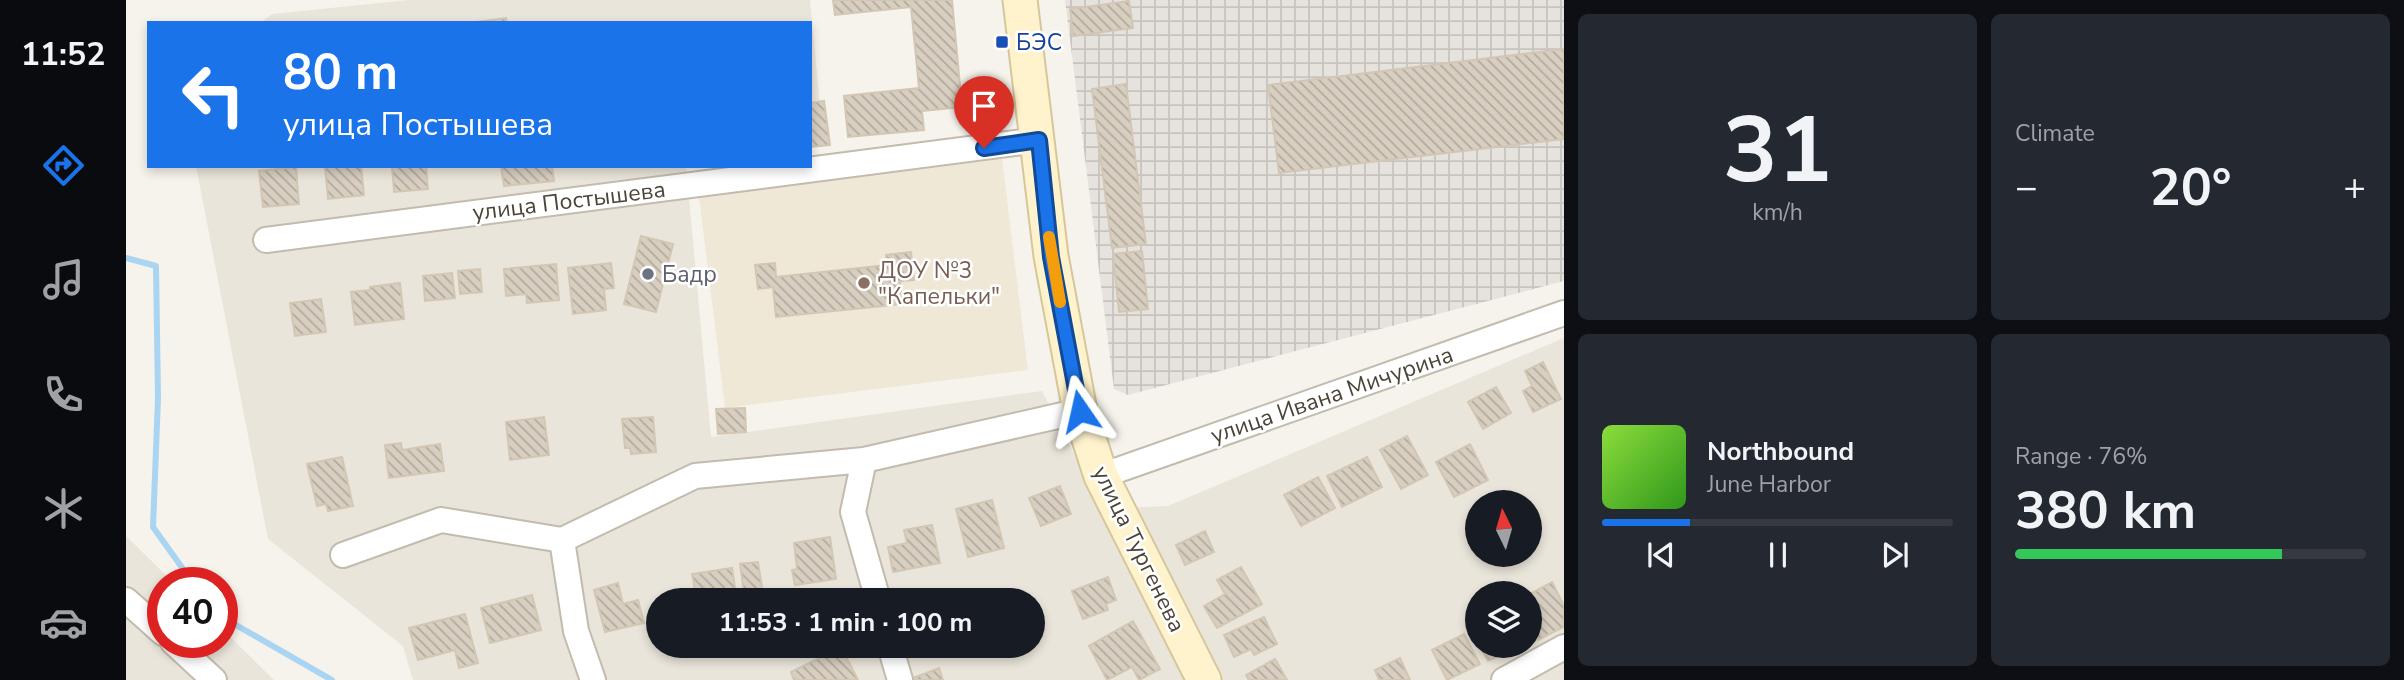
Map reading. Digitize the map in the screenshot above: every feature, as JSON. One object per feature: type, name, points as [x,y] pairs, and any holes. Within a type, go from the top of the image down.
[{"type":"street","name":"улица Тургенева","points":[[1020,0],[1051,257],[1080,411],[1101,476],[1204,680]]},
{"type":"street","name":"улица Постышева","points":[[266,240],[1039,140]]},
{"type":"street","name":"улица Ивана Мичурина","points":[[1101,476],[1564,313]]},
{"type":"street","points":[[343,555],[441,520],[562,540],[695,476],[864,460],[1080,411]]},
{"type":"street","points":[[864,460],[853,512],[875,588]]},
{"type":"street","points":[[562,540],[576,631],[593,680]]},
{"type":"street","points":[[126,600],[147,619]]},
{"type":"street","points":[[1504,680],[1564,647]]},
{"type":"street","points":[[190,658],[214,680]]},
{"type":"street","points":[[894,658],[900,680]]},
{"type":"shaded area","points":[[409,0],[810,0],[812,21],[263,21],[272,14]]},
{"type":"shaded area","name":"БЭС","points":[[1065,0],[1564,0],[1564,281],[1128,395],[1114,389]]},
{"type":"shaded area","points":[[812,21],[823,139],[812,140]]},
{"type":"shaded area","name":"ДОУ №3 \"Капельки\"","points":[[1002,159],[1028,370],[725,408],[699,197]]},
{"type":"shaded area","points":[[196,168],[686,168],[711,437],[1042,391],[1102,509],[1168,506],[1564,338],[1564,680],[413,680],[403,646],[268,539]]},
{"type":"shaded area","points":[[126,536],[158,567],[147,567],[147,658],[238,658],[238,645],[274,680],[126,680]]},
{"type":"building","points":[[833,0],[952,0],[962,107],[922,111],[924,130],[848,137],[844,96],[919,88],[911,7],[835,15]]},
{"type":"building","points":[[1129,1],[1133,28],[1073,36],[1070,9]]},
{"type":"building","points":[[506,18],[507,21],[483,21]]},
{"type":"building","points":[[1564,49],[1564,139],[1279,173],[1268,85]]},
{"type":"building","points":[[1126,84],[1146,244],[1112,248],[1092,89]]},
{"type":"building","points":[[824,101],[830,145],[812,147],[812,103]]},
{"type":"building","points":[[296,168],[299,204],[263,207],[259,171]]},
{"type":"building","points":[[325,168],[361,168],[364,195],[328,199]]},
{"type":"building","points":[[392,168],[426,168],[428,189],[394,192]]},
{"type":"building","points":[[501,168],[552,168],[554,181],[504,186]]},
{"type":"building","name":"Бадр","points":[[641,236],[673,244],[656,312],[624,304]]},
{"type":"building","points":[[1142,251],[1148,309],[1119,312],[1113,254]]},
{"type":"building","points":[[911,252],[914,280],[900,281],[902,304],[776,317],[773,287],[758,289],[755,265],[775,263],[776,277],[887,265],[886,255]]},
{"type":"building","points":[[611,263],[614,288],[604,289],[606,310],[573,314],[568,268]]},
{"type":"building","points":[[556,264],[559,300],[527,303],[526,294],[506,296],[504,269]]},
{"type":"building","points":[[480,269],[482,292],[460,294],[458,271]]},
{"type":"building","points":[[452,273],[455,298],[425,301],[423,276]]},
{"type":"building","points":[[400,283],[404,319],[355,325],[351,292]]},
{"type":"building","points":[[321,299],[326,332],[295,336],[290,303]]},
{"type":"building","points":[[1543,362],[1561,399],[1533,412],[1523,391],[1532,386],[1525,371]]},
{"type":"building","points":[[1496,387],[1511,413],[1483,429],[1468,402]]},
{"type":"building","points":[[745,408],[746,432],[718,434],[716,409]]},
{"type":"building","points":[[544,417],[549,455],[510,460],[506,422]]},
{"type":"building","points":[[653,417],[656,452],[631,454],[630,448],[625,448],[622,419]]},
{"type":"building","points":[[1407,436],[1428,475],[1401,489],[1380,450]]},
{"type":"building","points":[[401,443],[402,450],[440,444],[444,471],[389,478],[385,445]]},
{"type":"building","points":[[1470,444],[1488,480],[1454,497],[1436,462]]},
{"type":"building","points":[[342,457],[353,506],[328,511],[326,504],[317,506],[307,464]]},
{"type":"building","points":[[1367,457],[1382,487],[1342,507],[1327,476]]},
{"type":"building","points":[[1318,477],[1335,508],[1301,526],[1284,495]]},
{"type":"building","points":[[1060,486],[1071,514],[1041,526],[1029,498]]},
{"type":"building","points":[[992,500],[1004,548],[968,557],[956,509]]},
{"type":"building","points":[[932,525],[940,563],[893,572],[888,547],[907,543],[904,530]]},
{"type":"building","points":[[1205,531],[1214,552],[1185,565],[1176,545]]},
{"type":"building","points":[[830,537],[836,579],[795,585],[792,570],[797,569],[794,543]]},
{"type":"building","points":[[758,562],[762,588],[743,588],[740,564]]},
{"type":"building","points":[[1241,567],[1262,604],[1217,628],[1204,606],[1225,594],[1217,580]]},
{"type":"building","points":[[732,568],[735,588],[695,588],[692,574]]},
{"type":"building","points":[[1108,577],[1116,600],[1106,604],[1108,610],[1083,619],[1072,591]]},
{"type":"building","points":[[1552,582],[1564,606],[1564,627],[1542,638],[1542,587]]},
{"type":"building","points":[[618,583],[623,604],[638,600],[644,623],[605,632],[594,590]]},
{"type":"building","points":[[532,595],[541,630],[490,643],[481,608]]},
{"type":"building","points":[[465,614],[478,663],[459,668],[455,650],[418,660],[409,628]]},
{"type":"building","points":[[1264,617],[1277,644],[1254,655],[1251,649],[1234,657],[1224,635]]},
{"type":"building","points":[[1133,621],[1160,669],[1139,680],[1132,667],[1107,680],[1089,646]]},
{"type":"building","points":[[1464,634],[1465,658],[1477,658],[1480,664],[1447,680],[1432,650]]},
{"type":"building","points":[[819,658],[847,658],[858,680],[794,680],[791,672]]},
{"type":"building","points":[[1400,658],[1410,680],[1379,680],[1375,670]]},
{"type":"building","points":[[1275,659],[1287,680],[1249,680],[1246,675]]},
{"type":"building","points":[[939,668],[943,680],[908,680]]},
{"type":"waterway","points":[[126,258],[156,266],[158,398],[153,527],[182,567]]},
{"type":"waterway","points":[[238,626],[332,680]]},
{"type":"slow traffic","points":[[1049,237],[1060,302]]},
{"type":"place","name":"БЭС","points":[[1002,42]]},
{"type":"place","name":"Бадр","points":[[648,274]]},
{"type":"place","name":"ДОУ №3 \"Капельки\"","points":[[864,283]]},
{"type":"route","points":[[984,148],[1039,140],[1051,257],[1080,411]]}]
